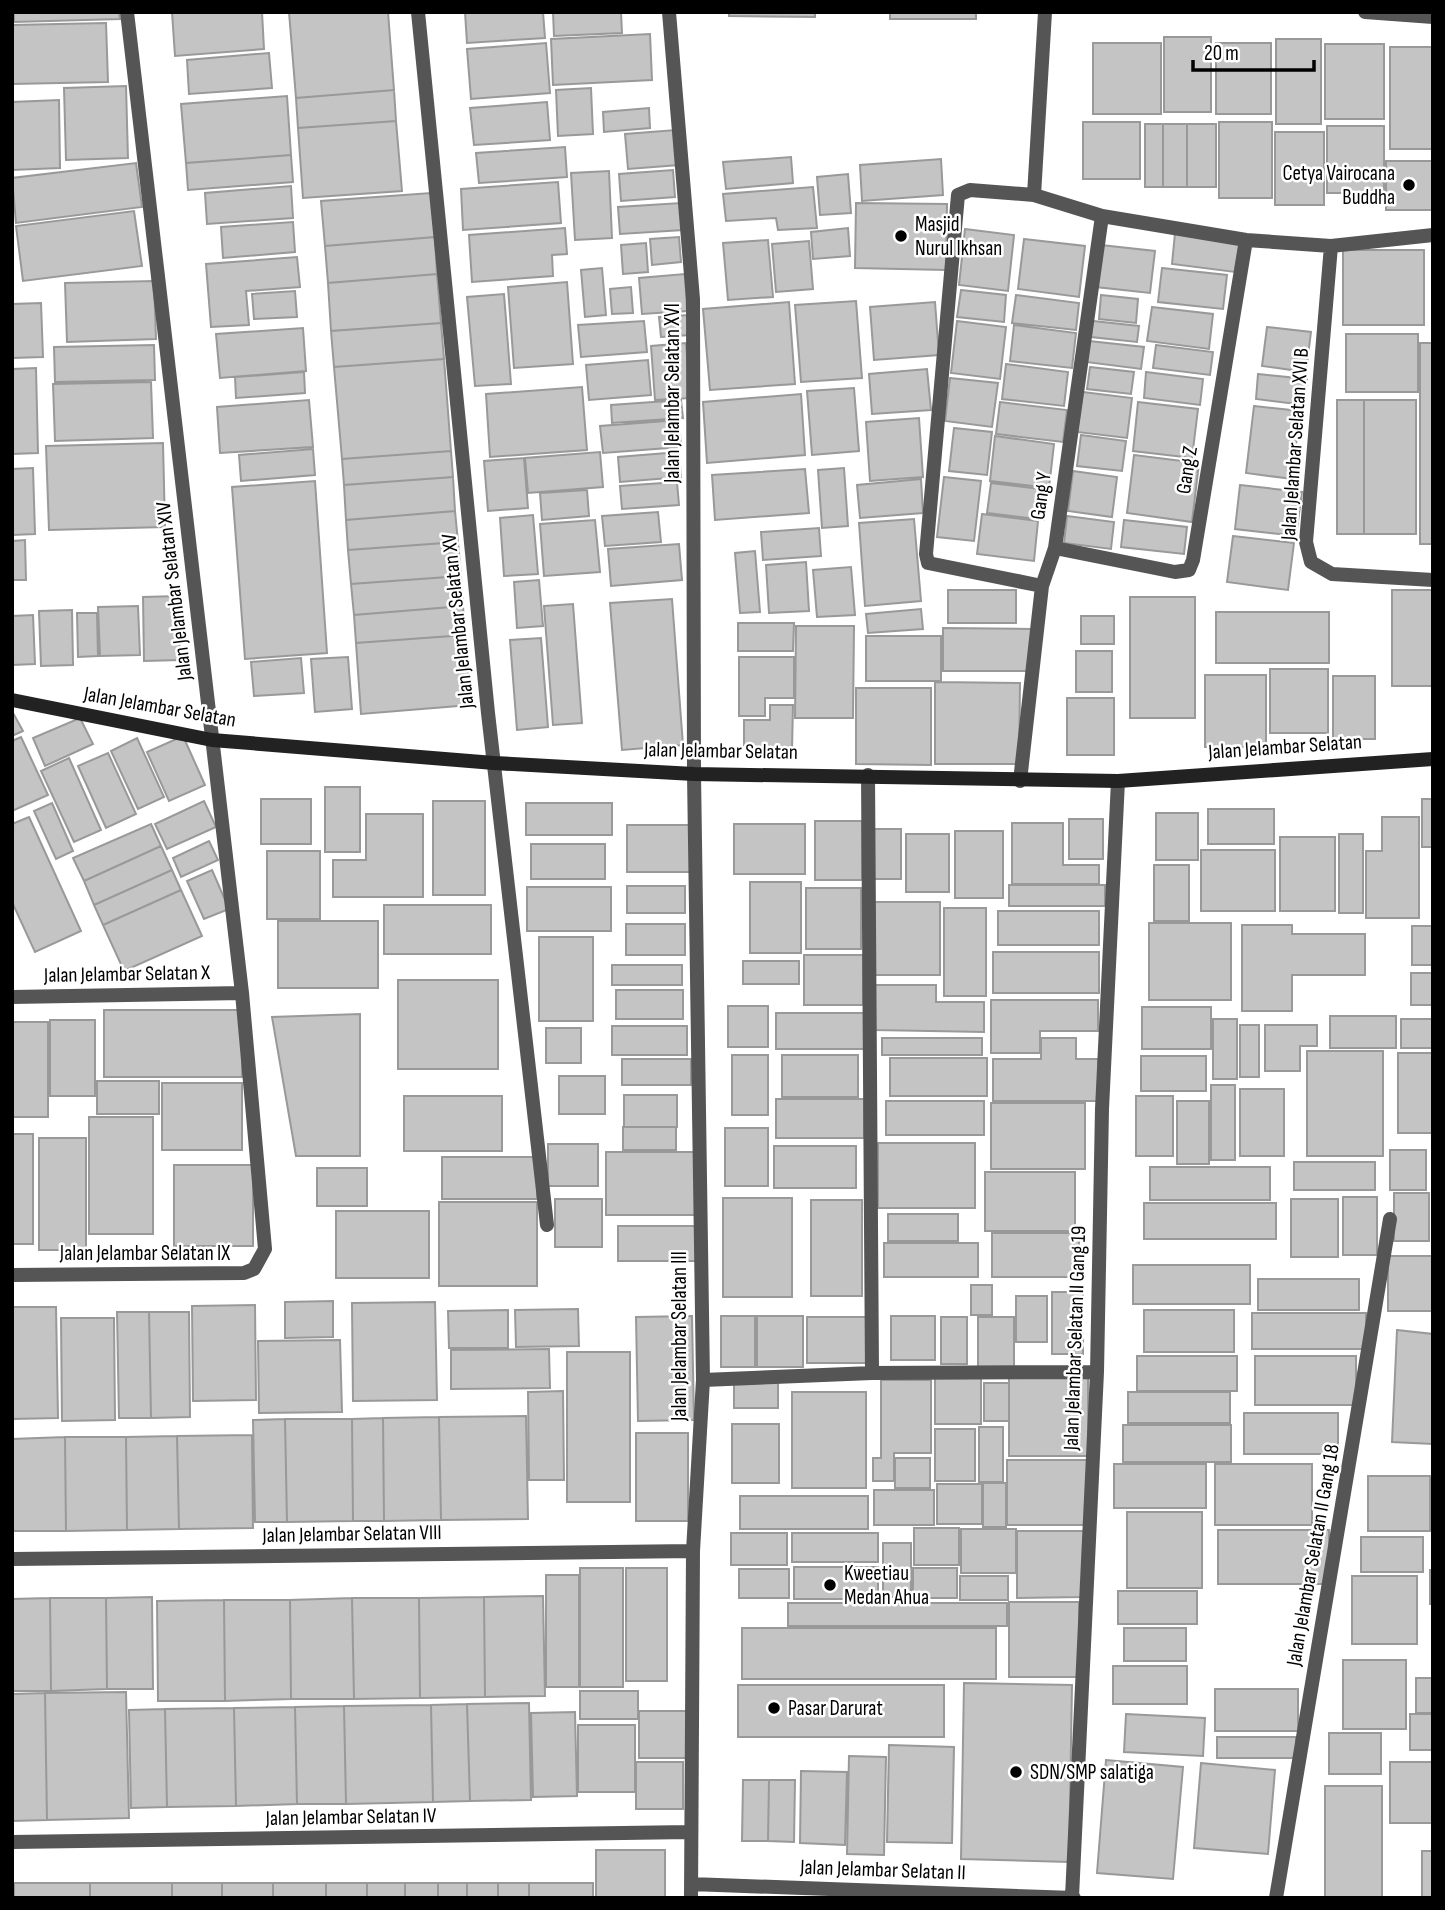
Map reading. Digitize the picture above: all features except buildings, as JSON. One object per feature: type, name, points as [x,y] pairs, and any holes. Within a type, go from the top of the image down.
[{"type":"street","name":"Jalan Jelambar Selatan XIV","points":[[127,12],[242,993],[265,1249]]},
{"type":"street","name":"Jalan Jelambar Selatan XV","points":[[418,12],[494,763],[547,1225]]},
{"type":"street","name":"Jalan Jelambar Selatan XVI","points":[[669,12],[693,299],[694,774]]},
{"type":"street","points":[[1034,195],[1045,12]]},
{"type":"street","points":[[1365,12],[1433,17]]},
{"type":"street","points":[[1042,586],[928,563],[926,554],[958,195],[970,190],[1034,195],[1102,216],[1245,240],[1331,246],[1433,235]]},
{"type":"street","name":"Gang Y","points":[[1020,781],[1042,586],[1055,548],[1102,216]]},
{"type":"street","name":"Gang Z","points":[[1055,548],[1175,572],[1189,570],[1193,560],[1245,240]]},
{"type":"street","name":"Jalan Jelambar Selatan XVI B","points":[[1331,246],[1306,542],[1311,562],[1332,574],[1433,580]]},
{"type":"street","name":"Jalan Jelambar Selatan","points":[[12,700],[212,740],[494,763],[694,774],[1118,781],[1433,759]]},
{"type":"street","name":"Jalan Jelambar Selatan III","points":[[691,1891],[689,1832],[693,1551],[703,1380],[694,774]]},
{"type":"street","points":[[868,775],[872,1373]]},
{"type":"street","name":"Jalan Jelambar Selatan II Gang 19","points":[[1073,1898],[1097,1372],[1102,1109],[1118,781]]},
{"type":"street","name":"Jalan Jelambar Selatan X","points":[[12,997],[242,993]]},
{"type":"street","name":"Jalan Jelambar Selatan II Gang 18","points":[[1276,1898],[1390,1219]]},
{"type":"street","name":"Jalan Jelambar Selatan IX","points":[[12,1275],[244,1273],[254,1269],[265,1249]]},
{"type":"street","points":[[703,1380],[872,1373],[1097,1372]]},
{"type":"street","name":"Jalan Jelambar Selatan VIII","points":[[12,1559],[693,1551]]},
{"type":"street","name":"Jalan Jelambar Selatan IV","points":[[12,1842],[689,1832]]},
{"type":"street","name":"Jalan Jelambar Selatan II","points":[[691,1891],[1073,1898]]},
{"type":"place","name":"Cetya Vairocana Buddha","points":[[1409,185]]},
{"type":"place","name":"Masjid Nurul Ikhsan","points":[[901,236]]},
{"type":"place","name":"Kweetiau Medan Ahua","points":[[830,1585]]},
{"type":"place","name":"Pasar Darurat","points":[[774,1708]]},
{"type":"place","name":"SDN/SMP salatiga","points":[[1016,1772]]}]
